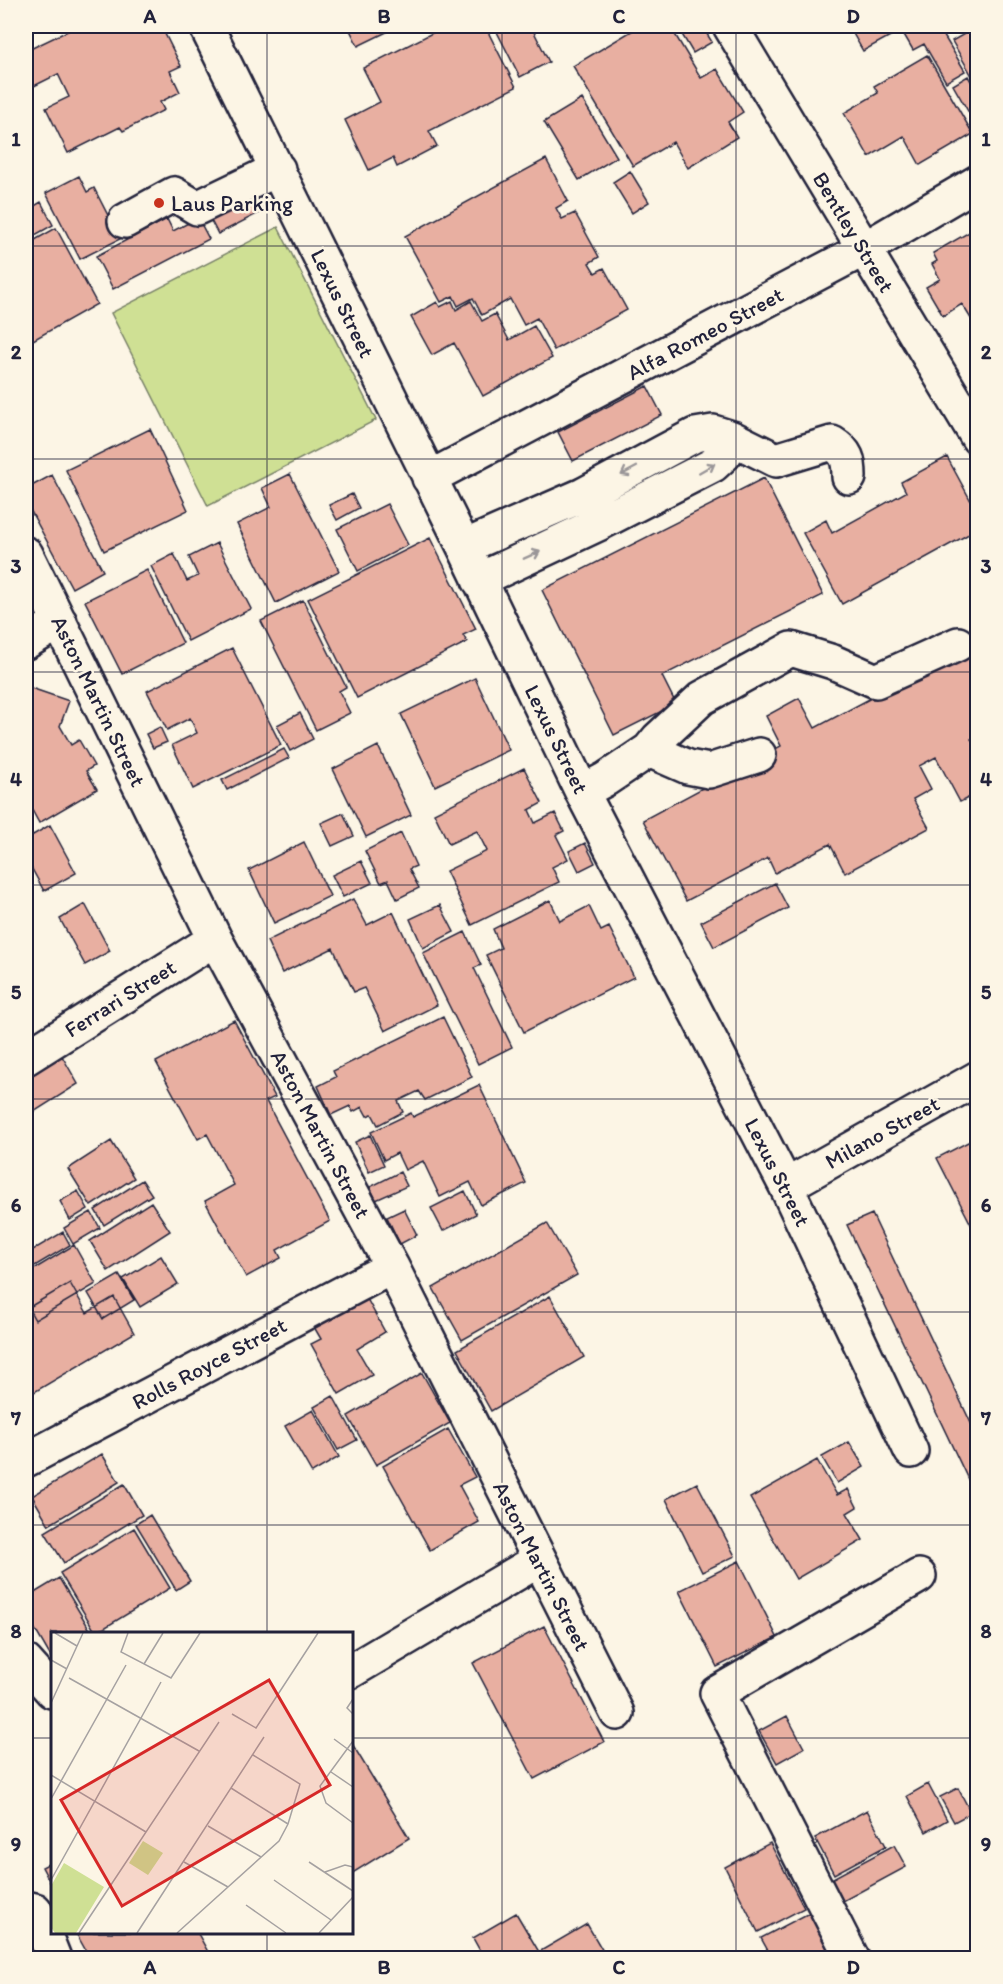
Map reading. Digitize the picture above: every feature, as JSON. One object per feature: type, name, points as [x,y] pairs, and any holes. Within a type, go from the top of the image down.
[{"type":"street","name":"Lexus Street","points":[[206,26],[464,547],[582,792],[786,1186],[911,1450]]},
{"type":"street","name":"Bentley Street","points":[[730,26],[978,438]]},
{"type":"street","points":[[125,221],[174,194],[197,208],[278,169]]},
{"type":"street","name":"Alfa Romeo Street","points":[[429,478],[864,249],[978,182]]},
{"type":"street","points":[[464,547],[583,495],[695,435],[713,432],[732,438],[776,460],[832,443],[842,449],[849,459],[849,477]]},
{"type":"street","points":[[480,580],[598,524],[713,465],[725,454],[732,438]]},
{"type":"street","name":"Aston Martin Street","points":[[26,554],[215,939],[392,1267],[617,1713]]},
{"type":"street","points":[[26,642],[60,622]]},
{"type":"street","points":[[582,792],[649,750],[702,698],[791,649],[834,662],[876,681],[958,644]]},
{"type":"street","points":[[649,750],[688,767],[709,771],[759,755]]},
{"type":"street","name":"Ferrari Street","points":[[26,1058],[215,939]]},
{"type":"street","name":"Milano Street","points":[[786,1186],[978,1078]]},
{"type":"street","name":"Rolls Royce Street","points":[[26,1460],[392,1267]]},
{"type":"street","points":[[352,1670],[539,1560]]},
{"type":"street","points":[[852,1959],[717,1692],[919,1576]]},
{"type":"street","points":[[26,1662],[51,1690]]},
{"type":"street","points":[[26,1908],[34,1910],[54,1959]]},
{"type":"green space","points":[[278,227],[376,420],[208,506],[111,313]]},
{"type":"building","points":[[78,26],[161,26],[181,66],[170,71],[180,92],[160,102],[164,110],[123,131],[120,127],[68,153],[46,108],[69,97],[58,74],[26,90],[26,51]]},
{"type":"building","points":[[348,26],[399,26],[358,46]]},
{"type":"building","points":[[446,26],[485,26],[516,87],[429,131],[437,146],[397,167],[393,158],[369,170],[345,120],[380,102],[363,68]]},
{"type":"building","points":[[494,26],[531,26],[549,62],[520,77]]},
{"type":"building","points":[[640,26],[670,26],[701,78],[717,69],[743,112],[728,122],[737,137],[688,168],[673,142],[633,166],[573,66]]},
{"type":"building","points":[[677,26],[702,26],[712,42],[693,53]]},
{"type":"building","points":[[858,26],[889,26],[894,34],[863,51],[851,30]]},
{"type":"building","points":[[899,26],[938,26],[965,71],[946,82],[924,44],[913,50]]},
{"type":"building","points":[[978,26],[978,80],[975,81],[952,41]]},
{"type":"building","points":[[927,55],[973,134],[920,165],[904,136],[869,157],[844,113],[878,93],[874,86]]},
{"type":"building","points":[[968,76],[978,93],[978,115],[972,118],[953,85]]},
{"type":"building","points":[[582,99],[617,157],[579,180],[544,122]]},
{"type":"building","points":[[546,159],[568,201],[556,208],[562,219],[575,213],[599,257],[589,263],[595,273],[604,268],[627,310],[554,350],[537,318],[524,325],[510,299],[482,315],[473,298],[458,306],[453,296],[441,302],[405,236]]},
{"type":"building","points":[[630,171],[649,202],[632,213],[613,182]]},
{"type":"building","points":[[79,176],[87,192],[94,188],[120,239],[80,259],[46,193]]},
{"type":"building","points":[[253,189],[263,211],[218,234],[207,213]]},
{"type":"building","points":[[41,202],[53,225],[26,240],[26,211]]},
{"type":"building","points":[[198,218],[209,239],[113,289],[96,256],[167,219],[173,231]]},
{"type":"building","points":[[978,227],[978,330],[962,304],[943,316],[926,287],[940,279],[932,264],[937,261],[933,253]]},
{"type":"building","points":[[56,228],[97,304],[26,344],[26,245]]},
{"type":"building","points":[[452,301],[456,310],[471,301],[482,321],[495,314],[509,340],[534,326],[552,358],[483,396],[454,343],[432,355],[411,317],[437,302],[440,307]]},
{"type":"building","points":[[647,386],[662,415],[573,461],[558,432]]},
{"type":"building","points":[[150,429],[188,510],[104,551],[66,470]]},
{"type":"building","points":[[947,457],[978,514],[978,529],[842,604],[803,533],[826,520],[832,533],[906,492],[901,482]]},
{"type":"building","points":[[290,474],[339,571],[276,603],[237,524],[271,507],[262,488]]},
{"type":"building","points":[[52,475],[103,571],[72,588],[26,502],[26,489]]},
{"type":"building","points":[[764,478],[823,595],[662,676],[676,704],[614,735],[542,590]]},
{"type":"building","points":[[352,494],[359,508],[337,520],[329,505]]},
{"type":"building","points":[[387,504],[408,545],[358,571],[337,529]]},
{"type":"building","points":[[430,538],[476,629],[463,635],[467,642],[357,698],[308,599]]},
{"type":"building","points":[[217,543],[251,609],[188,641],[151,566],[174,554],[187,581],[198,576],[189,557]]},
{"type":"building","points":[[147,570],[183,643],[122,674],[85,601]]},
{"type":"building","points":[[303,600],[346,687],[339,691],[350,713],[316,730],[261,621]]},
{"type":"building","points":[[978,641],[978,735],[971,739],[978,752],[978,793],[960,802],[936,757],[919,766],[931,789],[913,799],[929,828],[845,873],[830,844],[775,873],[768,858],[686,901],[643,820],[781,746],[766,716],[799,698],[815,728]]},
{"type":"building","points":[[232,648],[281,745],[193,789],[172,745],[197,733],[190,718],[167,730],[147,691]]},
{"type":"building","points":[[475,678],[509,750],[435,786],[401,714]]},
{"type":"building","points":[[31,688],[69,701],[60,726],[71,745],[79,740],[94,766],[86,771],[97,789],[39,823],[26,799],[26,704]]},
{"type":"building","points":[[300,713],[313,739],[290,751],[277,725]]},
{"type":"building","points":[[160,727],[167,742],[153,748],[146,734]]},
{"type":"building","points":[[378,746],[411,815],[366,837],[333,769]]},
{"type":"building","points":[[284,749],[289,758],[227,790],[222,780]]},
{"type":"building","points":[[524,768],[542,803],[529,810],[535,823],[555,813],[564,831],[556,835],[568,859],[552,867],[559,882],[472,925],[446,871],[487,851],[477,831],[449,844],[434,813]]},
{"type":"building","points":[[343,813],[354,836],[332,846],[321,823]]},
{"type":"building","points":[[50,825],[76,873],[44,891],[26,858],[26,839]]},
{"type":"building","points":[[401,833],[416,866],[409,869],[419,888],[397,899],[388,880],[381,883],[365,851]]},
{"type":"building","points":[[304,842],[330,896],[274,923],[249,870]]},
{"type":"building","points":[[585,843],[595,863],[579,871],[569,851]]},
{"type":"building","points":[[361,861],[372,883],[343,897],[332,875]]},
{"type":"building","points":[[775,883],[788,908],[714,947],[701,922]]},
{"type":"building","points":[[353,899],[367,925],[393,912],[437,1005],[385,1031],[364,988],[354,992],[333,948],[282,973],[267,941]]},
{"type":"building","points":[[550,900],[560,921],[589,906],[601,931],[609,927],[634,977],[524,1032],[486,955],[501,948],[493,929]]},
{"type":"building","points":[[85,904],[110,951],[85,965],[60,919]]},
{"type":"building","points":[[440,905],[454,932],[423,948],[410,919]]},
{"type":"building","points":[[465,932],[481,965],[474,968],[512,1047],[478,1064],[423,953]]},
{"type":"building","points":[[443,1017],[472,1077],[425,1100],[419,1091],[398,1101],[403,1112],[378,1125],[372,1114],[367,1116],[362,1107],[353,1112],[350,1106],[331,1115],[318,1086],[336,1077],[333,1071]]},
{"type":"building","points":[[234,1020],[275,1097],[266,1101],[330,1221],[277,1250],[281,1258],[246,1277],[205,1201],[234,1185],[207,1134],[198,1139],[156,1062]]},
{"type":"building","points":[[62,1056],[78,1084],[26,1117],[26,1078]]},
{"type":"building","points":[[479,1085],[526,1183],[481,1205],[470,1182],[440,1197],[423,1161],[405,1170],[397,1153],[384,1160],[371,1132],[411,1113],[413,1117]]},
{"type":"building","points":[[370,1135],[384,1165],[369,1172],[355,1142]]},
{"type":"building","points":[[111,1141],[134,1178],[91,1206],[68,1169]]},
{"type":"building","points":[[970,1141],[978,1157],[978,1238],[937,1158]]},
{"type":"building","points":[[400,1172],[407,1186],[376,1200],[370,1187]]},
{"type":"building","points":[[142,1180],[152,1195],[104,1225],[95,1210]]},
{"type":"building","points":[[78,1191],[88,1209],[70,1220],[60,1201]]},
{"type":"building","points":[[465,1191],[476,1214],[443,1231],[431,1208]]},
{"type":"building","points":[[151,1202],[170,1231],[108,1271],[90,1241]]},
{"type":"building","points":[[404,1209],[417,1235],[400,1244],[387,1217]]},
{"type":"building","points":[[91,1212],[100,1228],[73,1244],[64,1228]]},
{"type":"building","points":[[872,1214],[978,1438],[978,1493],[975,1494],[847,1225]]},
{"type":"building","points":[[547,1223],[577,1275],[462,1340],[433,1288]]},
{"type":"building","points":[[63,1232],[70,1245],[33,1267],[26,1254]]},
{"type":"building","points":[[74,1245],[96,1284],[35,1320],[26,1304],[26,1274]]},
{"type":"building","points":[[161,1256],[178,1284],[140,1307],[123,1279]]},
{"type":"building","points":[[119,1275],[134,1300],[103,1319],[88,1293]]},
{"type":"building","points":[[70,1283],[87,1313],[114,1297],[134,1333],[26,1397],[26,1309]]},
{"type":"building","points":[[550,1296],[584,1357],[491,1411],[457,1350]]},
{"type":"building","points":[[366,1297],[385,1332],[357,1349],[372,1375],[339,1394],[311,1344],[321,1339],[314,1327]]},
{"type":"building","points":[[422,1373],[450,1423],[376,1465],[348,1416]]},
{"type":"building","points":[[333,1396],[357,1440],[338,1450],[314,1407]]},
{"type":"building","points":[[313,1410],[339,1457],[312,1473],[285,1426]]},
{"type":"building","points":[[448,1429],[475,1477],[459,1485],[479,1522],[430,1550],[383,1466]]},
{"type":"building","points":[[849,1442],[864,1467],[837,1483],[822,1457]]},
{"type":"building","points":[[102,1454],[119,1482],[49,1525],[32,1496]]},
{"type":"building","points":[[817,1460],[837,1495],[848,1489],[857,1507],[847,1513],[863,1540],[796,1579],[750,1498]]},
{"type":"building","points":[[697,1483],[735,1556],[702,1572],[666,1499]]},
{"type":"building","points":[[124,1484],[142,1515],[64,1563],[45,1532]]},
{"type":"building","points":[[150,1515],[190,1581],[176,1590],[136,1524]]},
{"type":"building","points":[[134,1528],[170,1588],[95,1632],[60,1573]]},
{"type":"building","points":[[739,1561],[777,1637],[717,1667],[679,1591]]},
{"type":"building","points":[[59,1578],[91,1632],[51,1632],[51,1657],[26,1614],[26,1598]]},
{"type":"building","points":[[544,1626],[604,1742],[534,1779],[473,1663]]},
{"type":"building","points":[[787,1716],[804,1748],[777,1763],[759,1731]]},
{"type":"building","points":[[352,1744],[409,1838],[352,1873]]},
{"type":"building","points":[[928,1784],[947,1820],[926,1832],[907,1796]]},
{"type":"building","points":[[958,1788],[971,1813],[954,1822],[940,1797]]},
{"type":"building","points":[[867,1810],[886,1846],[834,1874],[815,1838]]},
{"type":"building","points":[[770,1843],[804,1908],[758,1932],[725,1867]]},
{"type":"building","points":[[894,1845],[906,1867],[843,1901],[831,1879]]},
{"type":"building","points":[[51,1862],[51,1884],[42,1867]]},
{"type":"building","points":[[516,1913],[539,1952],[587,1924],[607,1958],[484,1958],[473,1938]]},
{"type":"building","points":[[809,1913],[814,1921],[821,1918],[842,1958],[772,1958],[761,1938]]},
{"type":"building","points":[[76,1933],[198,1933],[208,1952],[195,1958],[90,1958]]},
{"type":"place","name":"Laus Parking","points":[[159,203]]}]
